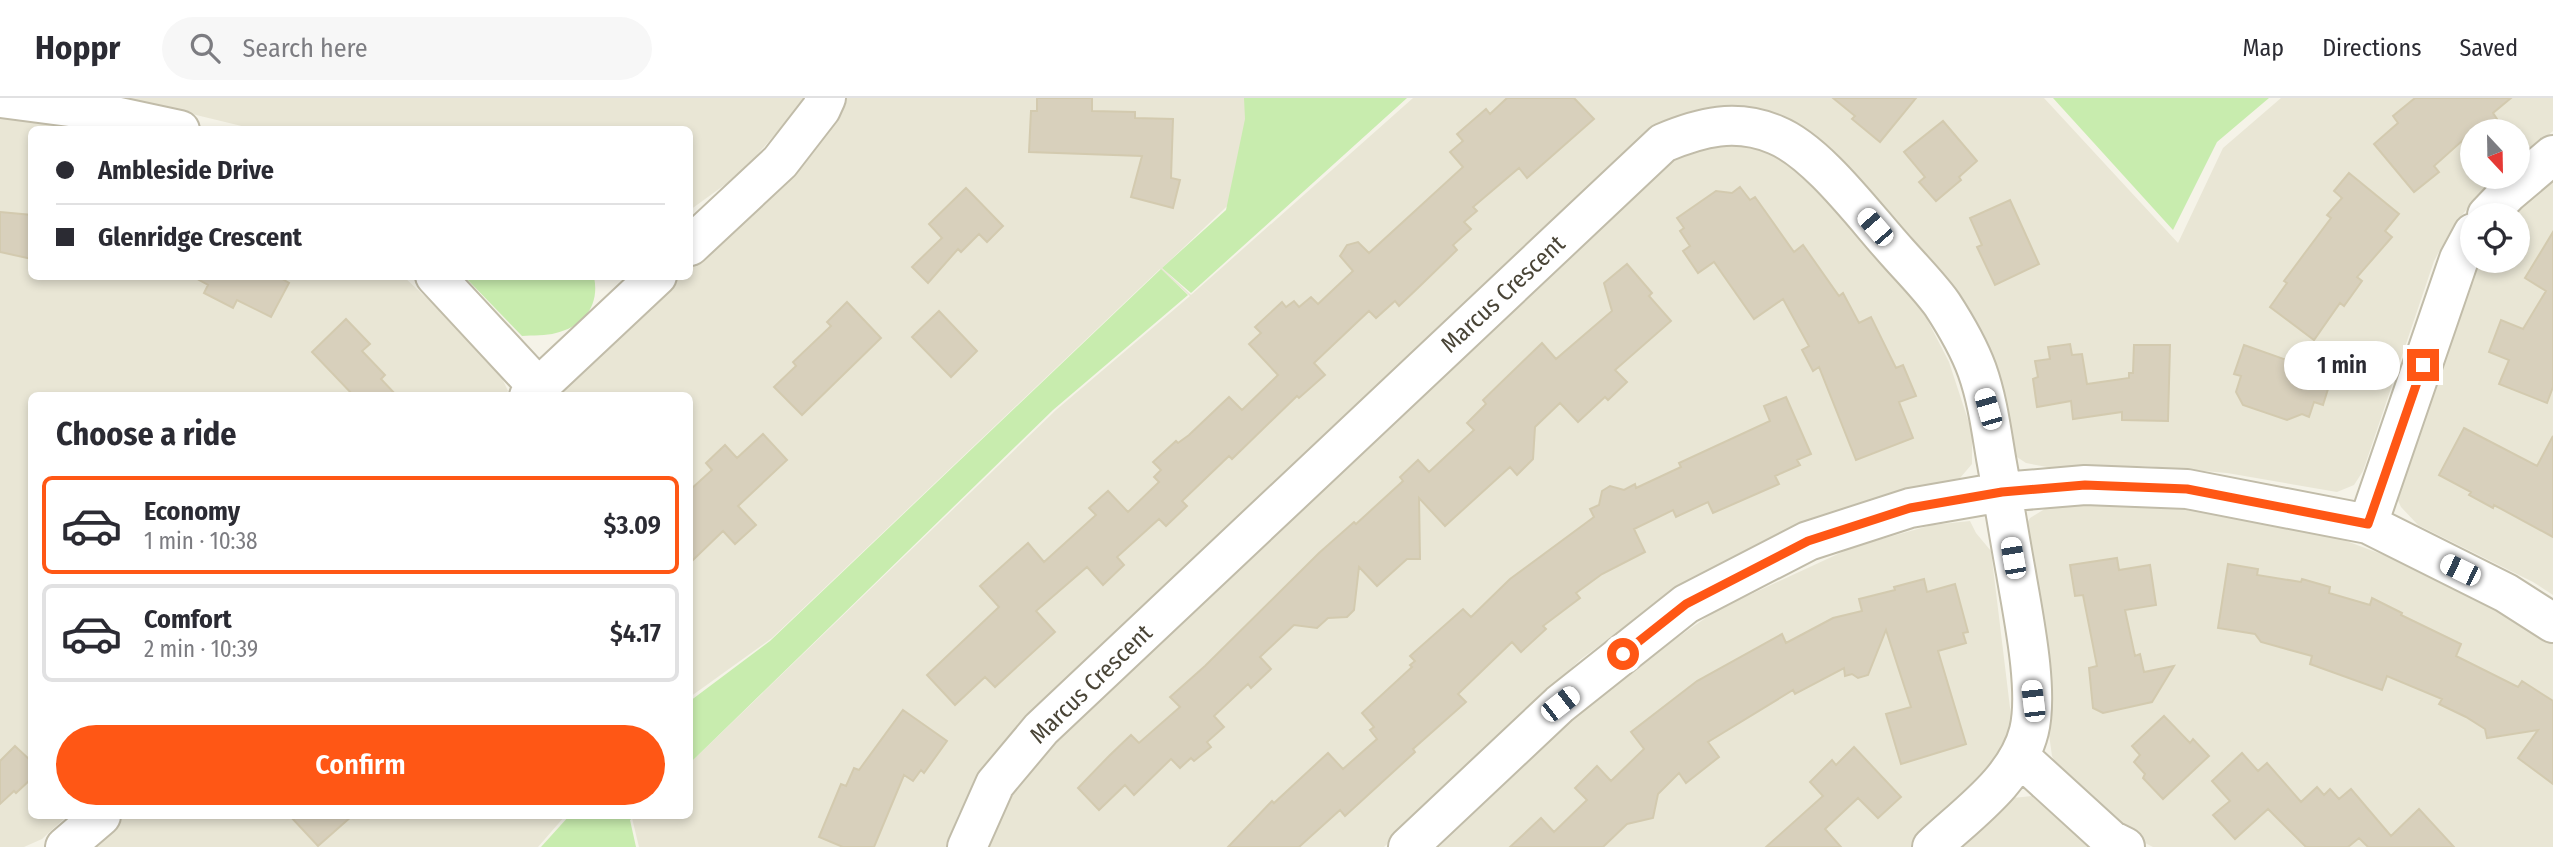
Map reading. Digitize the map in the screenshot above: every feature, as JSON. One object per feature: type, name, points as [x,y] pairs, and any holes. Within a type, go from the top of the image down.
[{"type":"street","points":[[1,98],[78,108],[161,126]]},
{"type":"street","points":[[693,243],[779,162],[821,109],[826,98]]},
{"type":"street","name":"Marcus Crescent","points":[[967,847],[995,784],[1041,729],[1663,143],[1695,130],[1720,125],[1777,135],[1806,153],[1842,189],[1941,303],[1977,369],[1988,409],[2022,609],[2033,701],[2029,730],[2020,757]]},
{"type":"street","points":[[2498,203],[2553,155]]},
{"type":"street","points":[[2368,524],[2460,258]]},
{"type":"street","points":[[438,280],[533,391],[652,280]]},
{"type":"street","points":[[1408,847],[1560,704],[1686,604],[1808,541],[1910,508],[2002,492],[2085,485],[2187,489],[2368,524],[2506,593],[2553,623]]},
{"type":"street","points":[[1932,847],[1998,784],[2020,757],[2111,840],[2125,847]]},
{"type":"street","points":[[65,847],[98,819]]},
{"type":"shaded area","points":[[126,98],[807,98],[741,173],[693,208],[693,126],[242,126]]},
{"type":"shaded area","points":[[838,98],[1341,98],[1162,268],[1191,295],[1413,98],[2044,98],[2178,243],[2223,148],[2281,98],[2553,98],[2553,131],[2530,151],[2530,119],[2460,119],[2460,189],[2485,189],[2472,203],[2460,203],[2460,217],[2434,261],[2363,471],[2354,485],[2337,492],[2227,473],[2145,466],[2047,467],[2026,463],[2011,453],[1985,357],[1744,109],[1706,109],[1667,121],[984,768],[958,815],[947,847],[639,847],[632,819],[693,819],[693,760],[1056,410],[1190,296],[1160,269],[772,638],[693,695],[693,392],[560,392],[677,280],[693,280],[693,264],[758,202]]},
{"type":"shaded area","points":[[0,110],[104,126],[28,126],[28,280],[407,280],[493,359],[508,391],[28,392],[28,819],[64,819],[42,839],[24,847],[0,847]]},
{"type":"shaded area","points":[[1706,143],[1752,143],[1798,165],[1914,294],[1949,362],[1972,432],[1972,464],[1960,478],[1917,490],[1682,586],[1581,659],[1384,847],[982,847],[997,806],[1036,755],[1665,158]]},
{"type":"shaded area","points":[[2553,178],[2553,595],[2533,582],[2418,525],[2401,507],[2393,490],[2471,273],[2530,273],[2530,203],[2523,203]]},
{"type":"shaded area","points":[[2123,504],[2239,515],[2341,539],[2440,576],[2553,641],[2553,847],[2153,847],[2135,838],[2063,779],[2052,756],[2021,533],[2030,518],[2048,507]]},
{"type":"shaded area","points":[[1970,521],[1991,551],[2011,716],[2008,753],[1973,792],[1913,847],[1439,847],[1608,686],[1717,610],[1853,547],[1932,525]]},
{"type":"shaded area","points":[[2032,796],[2046,800],[2095,847],[1959,847],[2013,798]]},
{"type":"shaded area","points":[[117,819],[562,819],[538,847],[87,847]]},
{"type":"green space","points":[[1244,98],[1407,98],[1191,293],[1162,268],[1226,210],[1245,119]]},
{"type":"green space","points":[[2053,98],[2269,98],[2217,142],[2173,230]]},
{"type":"green space","points":[[1161,269],[1188,295],[1053,410],[693,760],[693,699],[770,641]]},
{"type":"green space","points":[[468,280],[594,280],[595,297],[582,320],[566,330],[552,334],[522,336]]},
{"type":"green space","points":[[566,819],[631,819],[636,847],[541,847]]},
{"type":"building","points":[[1037,98],[1092,98],[1092,111],[1135,112],[1135,118],[1173,119],[1171,178],[1180,180],[1173,208],[1131,197],[1142,156],[1029,152],[1031,111],[1037,111]]},
{"type":"building","points":[[1507,98],[1574,98],[1594,119],[1527,178],[1519,168],[1473,207],[1477,211],[1464,222],[1471,229],[1453,245],[1457,250],[1421,285],[1399,306],[1395,301],[1376,318],[1369,311],[1314,363],[1325,375],[1299,398],[1297,396],[1232,459],[1229,456],[1182,501],[1187,506],[1166,526],[1159,519],[1117,557],[1124,565],[1103,585],[1087,567],[1036,611],[1055,632],[995,687],[985,677],[955,705],[927,675],[999,607],[980,586],[1028,543],[1044,562],[1096,515],[1089,508],[1108,491],[1128,512],[1159,482],[1154,477],[1161,470],[1153,462],[1176,441],[1178,443],[1189,435],[1229,397],[1242,410],[1278,375],[1249,344],[1261,333],[1255,327],[1282,302],[1286,307],[1294,301],[1299,307],[1311,297],[1318,304],[1353,271],[1340,256],[1347,245],[1358,242],[1369,253],[1463,167],[1450,152],[1463,141],[1457,134],[1486,109],[1490,114]]},
{"type":"building","points":[[1833,98],[1916,98],[1880,142],[1852,119],[1855,116]]},
{"type":"building","points":[[2415,98],[2511,98],[2493,113],[2497,119],[2460,119],[2460,143],[2434,166],[2439,172],[2414,192],[2374,144],[2398,123],[2393,116]]},
{"type":"building","points":[[1943,121],[1977,161],[1959,177],[1961,180],[1936,201],[1919,182],[1925,177],[1904,152]]},
{"type":"building","points":[[2349,173],[2399,214],[2385,231],[2392,237],[2357,277],[2362,281],[2344,306],[2340,303],[2314,340],[2270,307],[2287,283],[2284,281],[2331,218],[2327,215],[2342,198],[2334,191]]},
{"type":"building","points":[[1740,187],[1750,200],[1755,197],[1794,252],[1803,245],[1839,296],[1843,293],[1859,323],[1871,317],[1896,368],[1903,365],[1916,396],[1899,402],[1913,438],[1856,460],[1819,367],[1813,371],[1802,350],[1809,346],[1783,299],[1754,319],[1714,262],[1698,273],[1683,251],[1690,246],[1680,231],[1684,228],[1677,218],[1716,191],[1732,193]]},
{"type":"building","points":[[966,188],[1003,226],[987,242],[979,234],[961,252],[958,249],[928,283],[912,267],[942,238],[929,224]]},
{"type":"building","points":[[2010,200],[2039,264],[1995,285],[1977,247],[1982,245],[1970,218]]},
{"type":"building","points":[[0,212],[28,215],[28,258],[0,252]]},
{"type":"building","points":[[2553,232],[2553,387],[2547,403],[2499,384],[2509,360],[2489,352],[2501,320],[2523,329],[2546,291],[2525,278]]},
{"type":"building","points":[[1627,264],[1652,293],[1649,296],[1671,321],[1615,370],[1627,382],[1608,400],[1605,397],[1578,422],[1560,403],[1535,427],[1533,459],[1517,475],[1510,467],[1445,526],[1419,498],[1420,559],[1407,559],[1377,586],[1359,567],[1354,610],[1347,617],[1328,618],[1317,628],[1294,625],[1260,657],[1271,669],[1251,688],[1248,684],[1214,716],[1224,727],[1207,742],[1211,747],[1194,761],[1191,758],[1180,768],[1171,759],[1134,795],[1125,785],[1099,810],[1078,788],[1131,735],[1139,743],[1180,707],[1170,697],[1319,553],[1403,481],[1400,477],[1418,460],[1429,472],[1474,430],[1467,423],[1486,404],[1483,400],[1542,343],[1556,359],[1612,311],[1604,283]]},
{"type":"building","points":[[199,280],[284,280],[289,283],[271,317],[237,300],[233,308],[204,293],[208,285]]},
{"type":"building","points":[[847,302],[881,338],[802,415],[774,387],[796,366],[793,362],[831,326],[827,322]]},
{"type":"building","points":[[939,311],[977,351],[951,377],[912,337]]},
{"type":"building","points":[[346,319],[370,344],[362,351],[385,375],[381,379],[393,392],[350,392],[312,352]]},
{"type":"building","points":[[2070,344],[2072,355],[2082,354],[2087,384],[2129,378],[2129,373],[2133,373],[2134,345],[2170,345],[2168,421],[2122,420],[2122,412],[2073,419],[2071,401],[2037,407],[2033,379],[2038,377],[2035,361],[2050,359],[2048,347]]},
{"type":"building","points":[[2244,345],[2332,376],[2323,405],[2314,402],[2309,417],[2302,414],[2287,420],[2243,405],[2236,392],[2241,376],[2234,374]]},
{"type":"building","points":[[1786,397],[1811,454],[1797,460],[1800,465],[1775,476],[1779,484],[1713,513],[1708,502],[1676,517],[1673,510],[1634,529],[1645,552],[1602,574],[1576,593],[1580,598],[1543,626],[1546,629],[1521,652],[1512,642],[1458,694],[1466,702],[1413,749],[1415,752],[1345,816],[1340,810],[1299,847],[1228,847],[1272,801],[1274,803],[1328,753],[1343,769],[1377,739],[1370,730],[1374,727],[1362,713],[1412,667],[1410,665],[1415,661],[1410,656],[1463,609],[1471,617],[1510,579],[1594,517],[1590,509],[1599,505],[1602,491],[1610,486],[1624,490],[1635,484],[1636,488],[1681,467],[1679,463],[1770,421],[1764,406]]},
{"type":"building","points":[[2464,428],[2537,466],[2553,436],[2553,537],[2494,505],[2493,508],[2469,495],[2471,492],[2439,475]]},
{"type":"building","points":[[763,434],[787,460],[738,506],[756,525],[735,544],[723,531],[693,560],[693,487],[712,470],[706,463],[725,445],[737,458]]},
{"type":"building","points":[[2117,558],[2119,570],[2150,565],[2156,605],[2125,610],[2135,656],[2140,654],[2144,672],[2174,666],[2152,702],[2103,713],[2093,708],[2089,668],[2097,666],[2083,595],[2075,596],[2070,565]]},
{"type":"building","points":[[2228,564],[2258,569],[2257,575],[2301,582],[2302,579],[2330,587],[2329,593],[2370,605],[2372,598],[2461,644],[2456,656],[2518,687],[2522,681],[2553,701],[2553,784],[2518,758],[2538,730],[2487,738],[2485,729],[2439,704],[2442,699],[2387,676],[2382,690],[2310,664],[2312,656],[2261,642],[2255,634],[2218,628]]},
{"type":"building","points":[[1924,579],[1927,592],[1955,584],[1968,632],[1963,633],[1966,643],[1938,651],[1966,744],[1901,764],[1886,714],[1911,707],[1886,630],[1868,675],[1858,678],[1852,674],[1845,676],[1844,668],[1795,694],[1793,690],[1708,742],[1719,757],[1686,783],[1679,773],[1658,794],[1653,818],[1627,824],[1603,847],[1510,847],[1541,818],[1554,832],[1587,800],[1575,788],[1597,766],[1611,781],[1644,749],[1631,732],[1697,681],[1782,634],[1786,643],[1833,618],[1862,611],[1859,599]]},
{"type":"building","points":[[903,710],[947,741],[924,773],[921,770],[913,781],[904,775],[874,847],[843,847],[819,837],[841,784],[846,786],[854,768],[859,770]]},
{"type":"building","points":[[2164,716],[2190,743],[2193,739],[2209,756],[2163,799],[2143,778],[2145,774],[2134,762],[2140,755],[2132,746]]},
{"type":"building","points":[[15,746],[28,758],[28,782],[0,804],[0,761]]},
{"type":"building","points":[[1854,747],[1901,797],[1878,818],[1858,798],[1825,829],[1841,847],[1766,847],[1823,796],[1810,782],[1832,760],[1836,765]]},
{"type":"building","points":[[2242,753],[2258,771],[2267,763],[2301,802],[2317,787],[2324,795],[2330,789],[2339,799],[2351,789],[2391,836],[2419,809],[2454,847],[2368,847],[2359,838],[2348,847],[2306,847],[2268,809],[2235,839],[2213,815],[2230,801],[2212,781]]},
{"type":"building","points":[[293,819],[349,819],[318,846]]},
{"type":"route","points":[[1623,654],[1686,604],[1808,541],[1910,508],[2002,492],[2085,485],[2187,489],[2368,524],[2423,365]]}]
